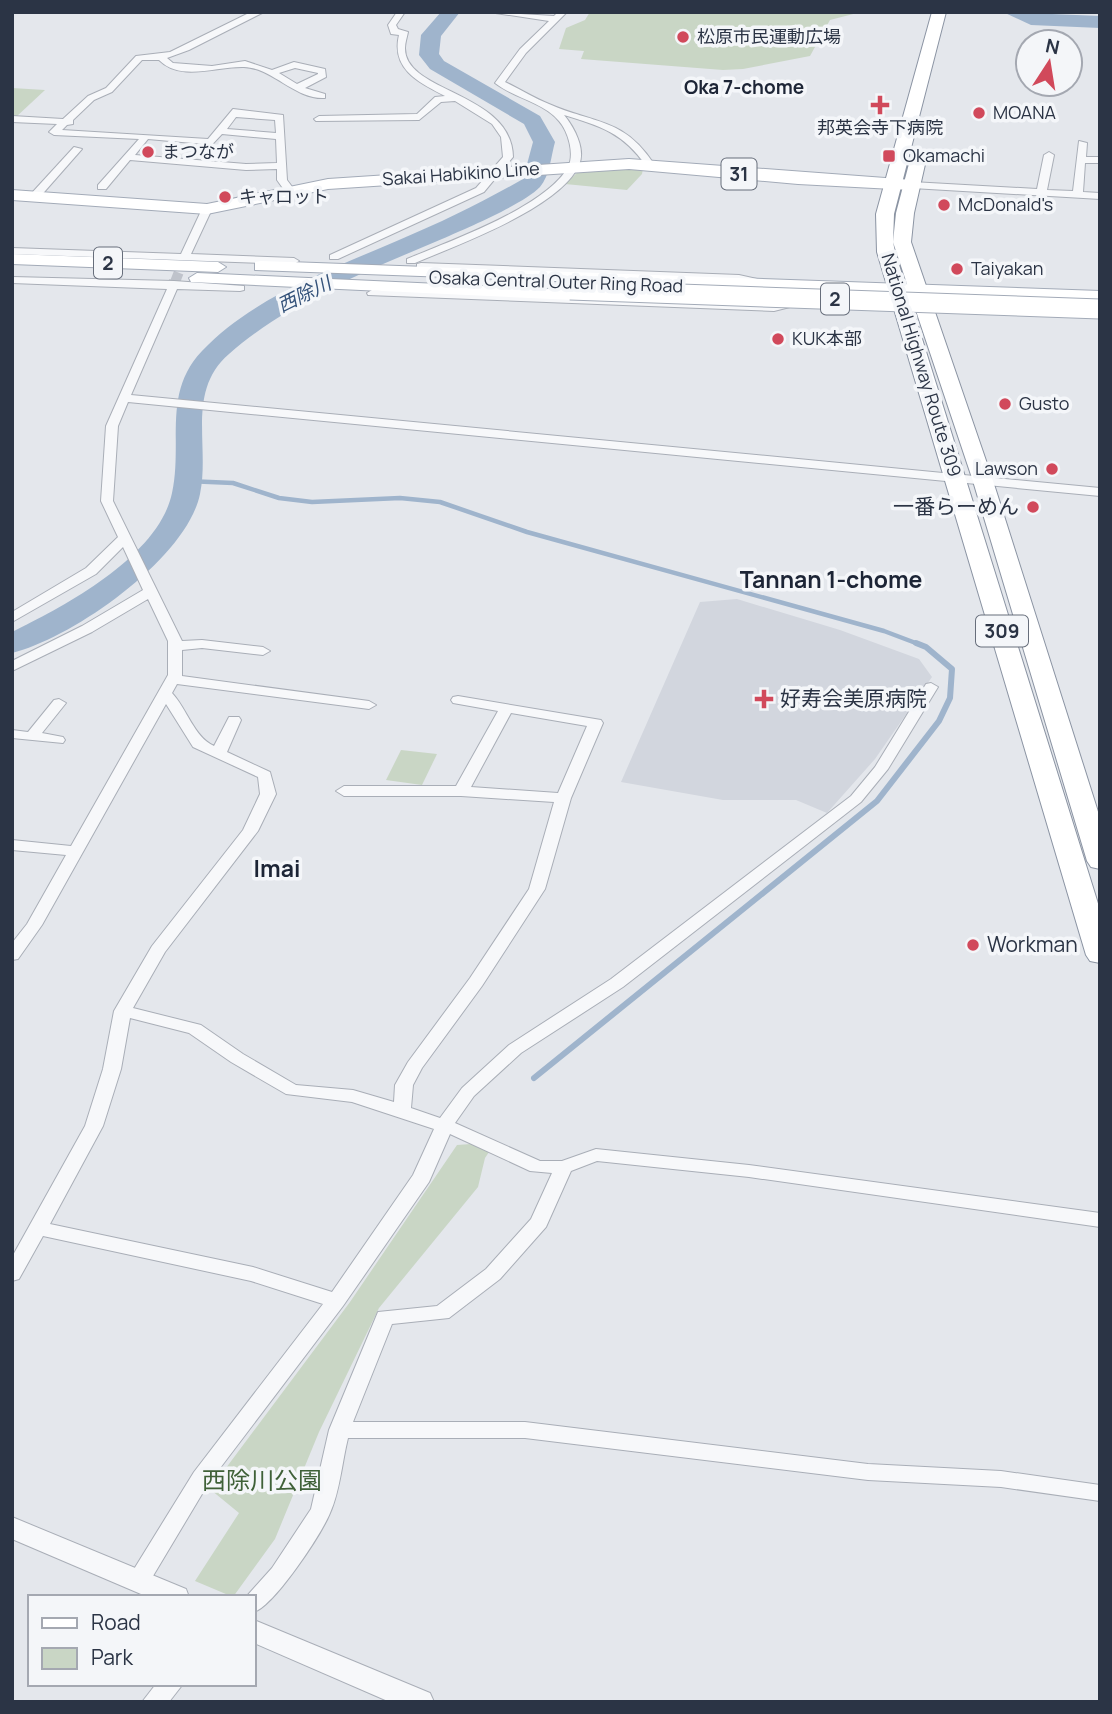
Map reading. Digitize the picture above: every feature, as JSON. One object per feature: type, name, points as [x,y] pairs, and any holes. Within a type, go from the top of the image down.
[{"type":"highway","name":"National Highway Route 309","points":[[903,184],[939,12]]},
{"type":"highway","points":[[927,123],[956,12]]},
{"type":"highway","name":"National Highway Route 309","points":[[922,145],[883,230],[886,252],[912,298],[984,481],[1100,860]]},
{"type":"highway","name":"National Highway Route 309","points":[[912,298],[956,478],[1100,955]]},
{"type":"main road","name":"Sakai Habikino Line","points":[[12,195],[207,209],[364,180],[649,164],[797,179],[903,184]]},
{"type":"main road","name":"Osaka Central Outer Ring Road","points":[[12,259],[200,272]]},
{"type":"main road","name":"Osaka Central Outer Ring Road","points":[[12,271],[200,272],[307,267],[368,281],[1100,302]]},
{"type":"main road","points":[[200,272],[288,282],[778,284],[1100,315]]},
{"type":"main road","points":[[368,281],[803,303],[912,298],[1100,296]]},
{"type":"main road","name":"Osaka Central Outer Ring Road","points":[[571,286],[1100,309]]},
{"type":"street","points":[[211,142],[54,132],[68,122],[91,97],[109,90],[139,58],[161,57],[212,36],[238,19],[260,12]]},
{"type":"street","points":[[334,257],[480,190],[500,173],[509,156],[505,133],[490,119],[416,76],[399,53],[398,43],[404,32],[394,32],[392,25],[401,12]]},
{"type":"street","points":[[493,12],[560,15]]},
{"type":"street","points":[[560,15],[523,51],[500,83],[562,117],[570,130],[576,155],[553,190],[521,210],[416,263],[739,278],[778,284]]},
{"type":"street","points":[[161,57],[170,66],[212,69],[245,64],[272,73],[297,88],[322,96]]},
{"type":"street","points":[[272,73],[294,65],[322,71],[323,75],[297,88]]},
{"type":"street","points":[[319,119],[419,117],[438,99],[455,97]]},
{"type":"street","points":[[547,107],[609,126],[638,148],[649,164]]},
{"type":"street","points":[[195,162],[235,112],[280,117],[282,180],[290,192]]},
{"type":"street","points":[[12,128],[17,120],[68,122]]},
{"type":"street","points":[[220,131],[280,136]]},
{"type":"street","points":[[102,187],[146,136]]},
{"type":"street","points":[[1078,194],[1082,143]]},
{"type":"street","points":[[33,197],[77,149]]},
{"type":"street","points":[[1042,192],[1049,155]]},
{"type":"street","points":[[126,157],[246,167],[281,166]]},
{"type":"street","points":[[1081,160],[1100,160]]},
{"type":"street","points":[[903,184],[1100,196]]},
{"type":"street","points":[[185,258],[207,209]]},
{"type":"street","points":[[12,251],[185,258],[307,267]]},
{"type":"street","points":[[12,280],[240,288]]},
{"type":"street","points":[[12,955],[34,925],[168,686],[175,641],[107,501],[111,426],[141,365],[173,285]]},
{"type":"street","points":[[123,398],[1100,492]]},
{"type":"street","points":[[12,618],[92,571],[127,541]]},
{"type":"street","points":[[12,667],[88,629],[150,589]]},
{"type":"street","points":[[175,646],[202,644],[262,651]]},
{"type":"street","points":[[168,686],[369,705]]},
{"type":"street","points":[[12,1273],[94,1126],[112,1069],[123,1012],[158,950],[250,831],[268,794],[265,775],[198,744],[168,686]]},
{"type":"street","points":[[139,1580],[201,1478],[336,1301],[422,1177],[444,1126],[468,1092],[515,1049],[617,983],[856,799],[881,769],[931,687]]},
{"type":"street","points":[[402,1111],[404,1085],[414,1066],[476,982],[537,888],[563,798],[596,723],[458,700]]},
{"type":"street","points":[[32,736],[59,703]]},
{"type":"street","points":[[461,791],[507,708]]},
{"type":"street","points":[[219,752],[234,720]]},
{"type":"street","points":[[12,734],[58,740]]},
{"type":"street","points":[[344,791],[461,791],[563,798]]},
{"type":"street","points":[[12,845],[75,850]]},
{"type":"street","points":[[123,1012],[195,1028],[237,1058],[292,1090],[353,1096],[402,1111],[444,1126],[537,1167],[564,1167],[596,1155],[749,1171],[1100,1220]]},
{"type":"street","points":[[256,1601],[280,1574],[321,1511],[339,1430],[385,1317],[442,1313],[493,1274],[539,1222],[564,1167]]},
{"type":"street","points":[[38,1228],[254,1274],[336,1301]]},
{"type":"street","points":[[339,1430],[525,1430],[868,1472],[1001,1479],[1100,1493]]},
{"type":"street","points":[[12,1527],[172,1595]]},
{"type":"street","points":[[256,1632],[420,1702]]},
{"type":"street","points":[[153,1702],[170,1686]]},
{"type":"shaded area","points":[[737,599],[840,630],[919,659],[932,677],[875,759],[827,813],[796,800],[723,800],[621,782],[700,602]]},
{"type":"green space","name":"松原市民運動広場","points":[[590,12],[861,12],[830,20],[810,56],[743,69],[723,70],[581,59],[584,51],[559,49],[566,28],[585,20]]},
{"type":"green space","points":[[12,88],[45,90],[16,117],[12,117]]},
{"type":"green space","points":[[643,169],[642,174],[627,190],[565,184],[579,171]]},
{"type":"green space","points":[[401,750],[437,754],[422,785],[386,780]]},
{"type":"green space","name":"西除川公園","points":[[471,1144],[489,1152],[478,1187],[379,1308],[319,1432],[275,1539],[234,1595],[195,1581],[239,1513],[211,1490],[217,1480],[350,1302],[457,1145]]},
{"type":"waterway","name":"西除川","points":[[12,644],[96,600],[130,572],[172,524],[186,493],[188,418],[193,385],[211,356],[244,328],[282,303],[323,282],[452,226],[531,183],[536,175],[544,142],[533,120],[437,65],[429,55],[431,35],[451,12]]},
{"type":"waterway","points":[[1012,12],[1031,19],[1100,22]]},
{"type":"waterway","points":[[187,481],[233,483],[279,498],[312,502],[400,498],[440,502],[527,532],[884,631],[921,645]]},
{"type":"waterway","points":[[916,643],[921,645]]},
{"type":"waterway","points":[[534,1078],[877,801],[939,721],[950,698],[952,669],[921,645]]},
{"type":"tunnel","points":[[175,282],[184,259]]},
{"type":"place","name":"松原市民運動広場","points":[[683,37]]},
{"type":"place","name":"邦英会寺下病院","points":[[880,105]]},
{"type":"place","name":"MOANA","points":[[979,113]]},
{"type":"place","name":"まつなが","points":[[148,152]]},
{"type":"place","name":"Okamachi","points":[[889,156]]},
{"type":"place","name":"キャロット","points":[[225,197]]},
{"type":"place","name":"McDonald's","points":[[944,205]]},
{"type":"place","name":"Taiyakan","points":[[957,269]]},
{"type":"place","name":"KUK本部","points":[[778,339]]},
{"type":"place","name":"Gusto","points":[[1005,404]]},
{"type":"place","name":"Lawson","points":[[1052,469]]},
{"type":"place","name":"一番らーめん","points":[[1033,507]]},
{"type":"place","name":"好寿会美原病院","points":[[764,699]]},
{"type":"place","name":"Workman","points":[[973,945]]},
{"type":"district","name":"Oka 7-chome","points":[[744,87]]},
{"type":"district","name":"Tannan 1-chome","points":[[831,580]]},
{"type":"district","name":"Imai","points":[[277,869]]}]
